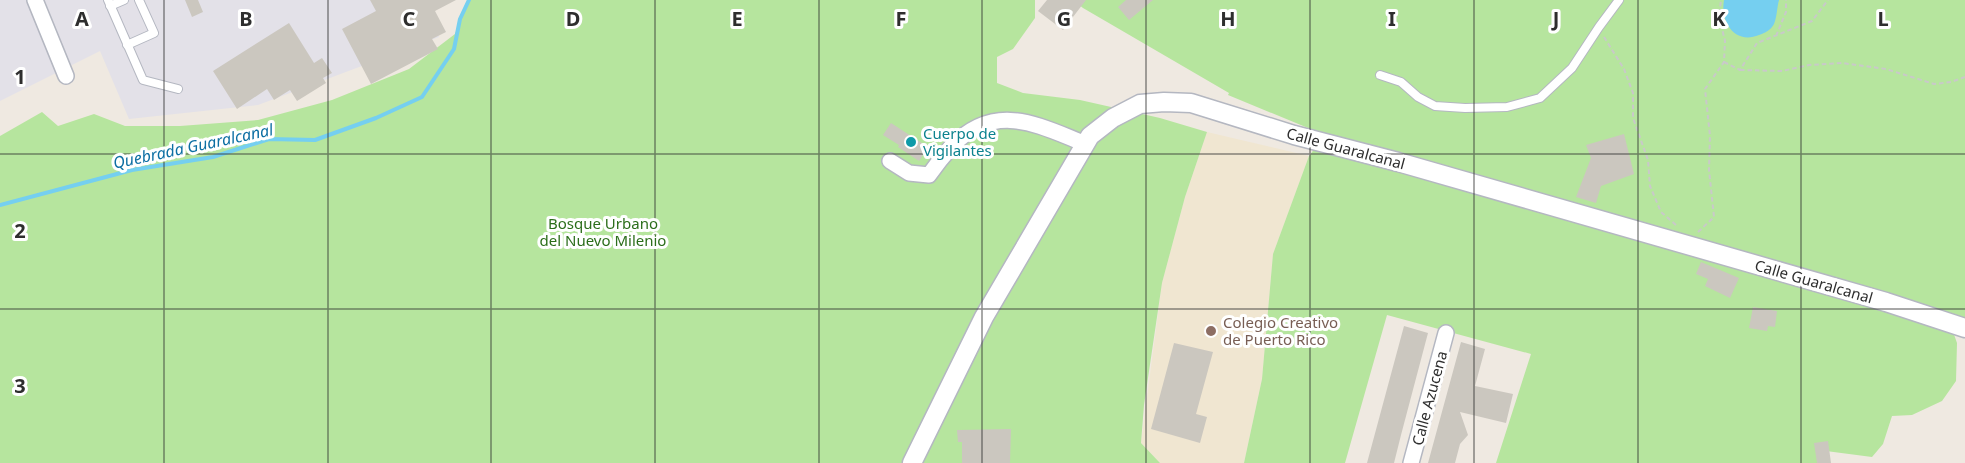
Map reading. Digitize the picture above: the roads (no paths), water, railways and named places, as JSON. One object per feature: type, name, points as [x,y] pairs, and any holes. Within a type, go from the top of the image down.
[{"type":"street","points":[[35,0],[66,76]]},
{"type":"street","name":"Calle Guaralcanal","points":[[912,463],[984,317],[1090,136],[1113,118],[1140,104],[1191,103],[1294,135],[1398,162],[1875,298],[1965,328]]},
{"type":"street","points":[[890,160],[909,173],[928,175],[953,145],[979,126],[998,120],[1027,121],[1086,144]]},
{"type":"street","name":"Calle Azucena","points":[[1411,463],[1446,333]]},
{"type":"lane","points":[[124,0],[109,3],[143,80],[178,89]]},
{"type":"lane","points":[[127,45],[154,33],[139,0]]},
{"type":"lane","points":[[1380,75],[1401,82],[1418,97],[1435,106],[1508,107],[1540,98],[1572,68],[1618,0]]},
{"type":"water","points":[[1724,0],[1779,0],[1774,24],[1768,31],[1759,35],[1743,37],[1736,34],[1724,16]]},
{"type":"waterway","name":"Quebrada Guaralcanal","points":[[0,205],[132,170],[213,157],[269,139],[315,140],[376,118],[422,97],[454,49],[460,19],[469,0]]},
{"type":"place","name":"Cuerpo de Vigilantes","points":[[911,142]]},
{"type":"place","name":"Colegio Creativo de Puerto Rico","points":[[1211,331]]},
{"type":"park label","name":"Bosque Urbano del Nuevo Milenio","points":[[603,232]]}]
